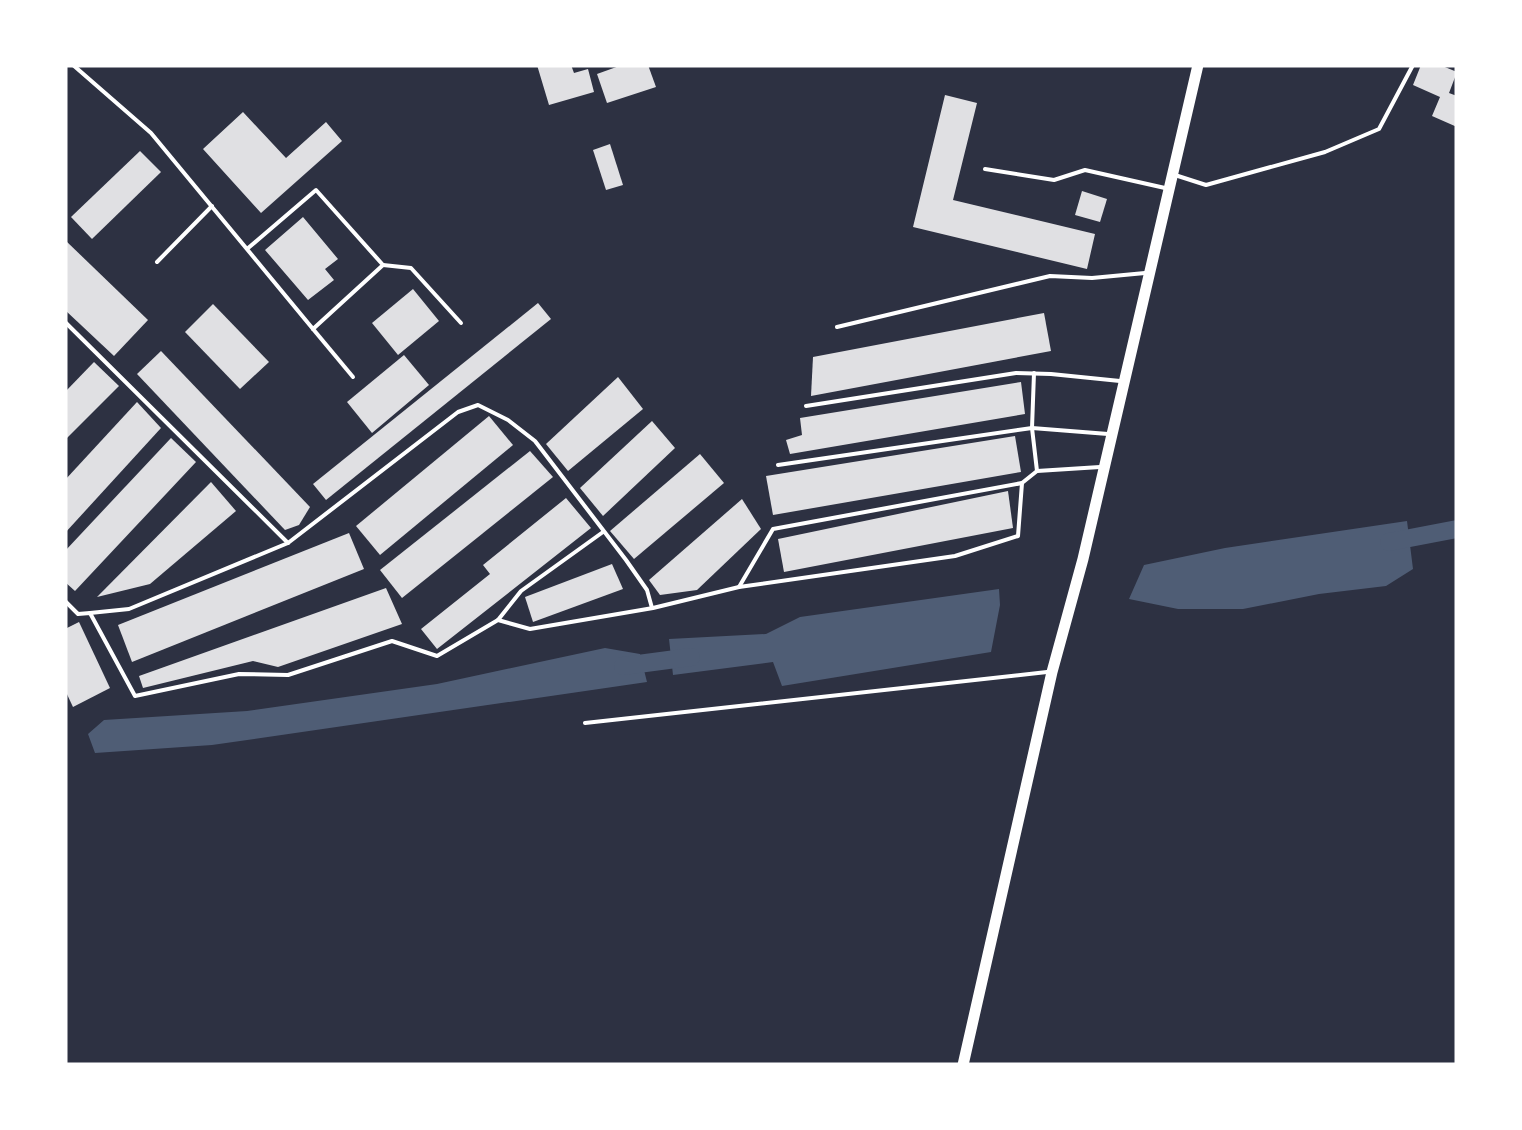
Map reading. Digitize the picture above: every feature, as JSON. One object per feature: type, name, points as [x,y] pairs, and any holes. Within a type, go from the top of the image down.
[{"type":"main road","points":[[963,1065],[1052,672],[1083,558],[1198,65]]},
{"type":"lane","points":[[73,65],[151,133],[353,377]]},
{"type":"lane","points":[[1173,175],[1206,185],[1325,152],[1379,128],[1414,65]]},
{"type":"lane","points":[[984,168],[1054,180],[1084,170],[1170,189]]},
{"type":"lane","points":[[247,249],[316,190],[383,265],[411,268],[461,324]]},
{"type":"lane","points":[[157,262],[212,206]]},
{"type":"lane","points":[[313,329],[383,265]]},
{"type":"lane","points":[[837,328],[1050,276],[1092,278],[1150,272]]},
{"type":"lane","points":[[65,322],[288,542]]},
{"type":"lane","points":[[806,406],[1016,373],[1124,381]]},
{"type":"lane","points":[[1034,373],[1032,428],[1036,471]]},
{"type":"lane","points":[[66,605],[78,614],[128,609],[288,542],[458,412],[478,405],[508,420],[535,441],[647,590],[652,608]]},
{"type":"lane","points":[[778,464],[1032,428],[1112,435]]},
{"type":"lane","points":[[739,587],[773,529],[1022,484],[1036,471],[1104,466]]},
{"type":"lane","points":[[498,620],[530,629],[652,608],[739,587],[954,556],[1018,536],[1022,484]]},
{"type":"lane","points":[[90,613],[136,696],[239,674],[288,675],[392,641],[437,656],[498,620],[521,591],[603,532]]},
{"type":"lane","points":[[586,723],[1052,672]]},
{"type":"water","points":[[1407,521],[1413,569],[1386,586],[1243,609],[1178,609],[1129,599],[1144,565],[1225,548]]},
{"type":"water","points":[[999,589],[1000,605],[991,652],[782,686],[773,662],[673,675],[669,639],[766,634],[800,617]]},
{"type":"water","points":[[605,648],[640,654],[647,682],[212,745],[95,753],[88,734],[104,720],[247,711],[437,684]]},
{"type":"building","points":[[537,65],[571,65],[574,73],[588,69],[594,92],[549,105]]},
{"type":"building","points":[[622,65],[648,65],[656,87],[607,103],[597,74]]},
{"type":"building","points":[[1421,65],[1440,65],[1457,72],[1449,93],[1457,96],[1457,127],[1432,116],[1440,97],[1413,85]]},
{"type":"building","points":[[945,95],[977,103],[953,200],[1095,234],[1087,269],[913,227]]},
{"type":"building","points":[[243,112],[286,158],[326,122],[342,141],[261,213],[203,149]]},
{"type":"building","points":[[610,144],[623,185],[606,190],[593,150]]},
{"type":"building","points":[[140,151],[161,172],[92,239],[71,217]]},
{"type":"building","points":[[1082,191],[1107,199],[1100,222],[1075,215]]},
{"type":"building","points":[[303,217],[338,259],[325,269],[334,280],[308,300],[265,250]]},
{"type":"building","points":[[65,240],[148,320],[114,356],[65,310]]},
{"type":"building","points":[[413,289],[439,321],[398,355],[372,323]]},
{"type":"building","points":[[538,303],[551,319],[326,500],[313,484]]},
{"type":"building","points":[[213,304],[269,362],[240,389],[185,332]]},
{"type":"building","points":[[1044,313],[1051,351],[811,396],[813,357]]},
{"type":"building","points":[[161,351],[310,507],[299,525],[285,530],[137,374]]},
{"type":"building","points":[[404,355],[429,385],[372,433],[347,402]]},
{"type":"building","points":[[94,362],[119,386],[65,440],[65,392]]},
{"type":"building","points":[[618,377],[643,409],[568,471],[546,444]]},
{"type":"building","points":[[1021,382],[1025,414],[790,454],[786,440],[802,435],[800,418]]},
{"type":"building","points":[[137,402],[161,428],[65,533],[65,480]]},
{"type":"building","points":[[489,416],[513,445],[380,555],[356,526]]},
{"type":"building","points":[[652,421],[675,448],[603,516],[580,488]]},
{"type":"building","points":[[1015,436],[1021,472],[773,515],[766,476]]},
{"type":"building","points":[[171,438],[196,462],[75,591],[65,582],[65,551]]},
{"type":"building","points":[[530,451],[553,477],[402,598],[380,570]]},
{"type":"building","points":[[700,454],[724,483],[634,559],[610,531]]},
{"type":"building","points":[[211,482],[236,511],[150,584],[97,597]]},
{"type":"building","points":[[1008,491],[1013,528],[784,572],[778,539]]},
{"type":"building","points":[[566,498],[591,528],[437,649],[421,629],[490,574],[483,565]]},
{"type":"building","points":[[742,499],[761,529],[697,590],[660,595],[649,580]]},
{"type":"building","points":[[349,533],[364,569],[132,662],[118,625]]},
{"type":"building","points":[[612,564],[623,589],[533,622],[525,597]]},
{"type":"building","points":[[386,588],[402,624],[278,667],[253,661],[143,688],[139,676]]},
{"type":"building","points":[[79,622],[110,688],[73,707],[65,690],[65,629]]},
{"type":"waterway","points":[[1389,542],[1457,529]]},
{"type":"waterway","points":[[623,666],[691,657]]}]
